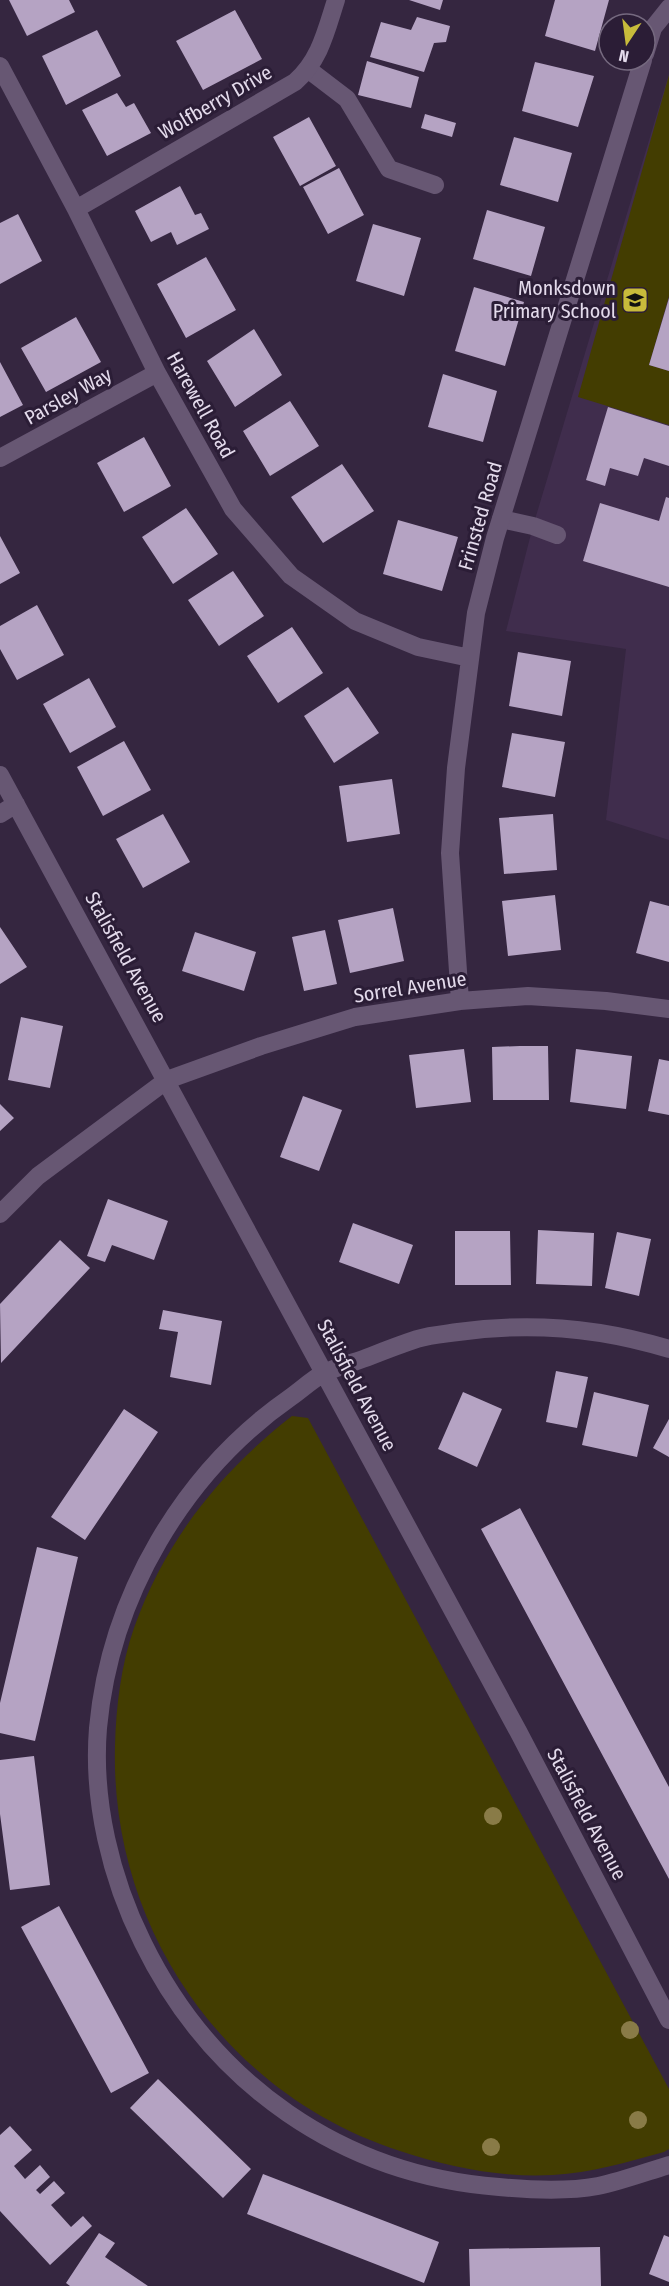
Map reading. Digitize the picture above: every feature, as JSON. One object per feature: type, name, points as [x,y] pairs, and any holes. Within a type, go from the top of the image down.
[{"type":"street","name":"Wolfberry Drive","points":[[76,209],[295,82],[309,70],[321,48],[336,0]]},
{"type":"street","points":[[657,22],[669,8]]},
{"type":"street","name":"Harewell Road","points":[[0,66],[76,209],[156,373],[233,509],[291,576],[355,621],[418,647],[470,657]]},
{"type":"street","points":[[309,70],[347,99],[389,169],[435,185]]},
{"type":"street","name":"Frinsted Road","points":[[460,1001],[450,853],[456,768],[476,613],[501,519],[639,72]]},
{"type":"street","name":"Parsley Way","points":[[0,458],[156,373]]},
{"type":"street","points":[[501,519],[533,526],[556,535]]},
{"type":"street","name":"Stalisfield Avenue","points":[[0,774],[518,1731],[669,2020]]},
{"type":"street","points":[[0,814],[16,804]]},
{"type":"street","name":"Sorrel Avenue","points":[[0,1214],[38,1176],[167,1080],[261,1046],[355,1017],[460,1001],[528,996],[606,1001],[669,1009]]},
{"type":"street","points":[[669,1349],[626,1335],[552,1328],[491,1327],[421,1338],[324,1373],[268,1412],[222,1455],[178,1509],[147,1561],[122,1618],[107,1675],[98,1730],[99,1792],[109,1851],[127,1911],[167,1988],[184,2014],[218,2055],[270,2103],[329,2140],[407,2172],[470,2185],[532,2190],[596,2186],[669,2165]]},
{"type":"shaded area","name":"Monksdown Primary School","points":[[669,74],[669,840],[606,820],[626,649],[506,631],[533,526]]},
{"type":"shaded area","points":[[669,75],[669,296],[649,365],[669,371],[669,425],[578,397]]},
{"type":"shaded area","points":[[292,1416],[308,1418],[669,2089],[669,2149],[664,2152],[581,2172],[514,2175],[456,2166],[400,2151],[338,2125],[281,2090],[232,2046],[190,1996],[157,1940],[133,1879],[119,1814],[115,1746],[118,1701],[126,1657],[134,1628],[147,1596],[178,1538],[218,1485],[241,1461]]},
{"type":"building","points":[[9,0],[69,0],[75,12],[27,36]]},
{"type":"building","points":[[409,0],[443,0],[440,10]]},
{"type":"building","points":[[555,0],[609,0],[606,12],[597,12],[595,51],[545,36]]},
{"type":"building","points":[[235,10],[262,59],[203,90],[176,41]]},
{"type":"building","points":[[417,17],[450,26],[446,42],[434,43],[424,72],[370,57],[381,22],[411,30]]},
{"type":"building","points":[[97,30],[121,76],[66,105],[42,56]]},
{"type":"building","points":[[367,61],[419,77],[411,108],[358,95]]},
{"type":"building","points":[[535,62],[594,76],[578,127],[522,111]]},
{"type":"building","points":[[117,93],[126,107],[134,103],[151,133],[107,156],[82,110]]},
{"type":"building","points":[[425,114],[456,123],[452,137],[421,128]]},
{"type":"building","points":[[309,117],[336,166],[300,186],[273,137]]},
{"type":"building","points":[[514,137],[572,153],[558,202],[500,185]]},
{"type":"building","points":[[339,168],[364,215],[328,234],[303,187]]},
{"type":"building","points":[[180,186],[195,215],[201,213],[209,229],[177,245],[171,232],[151,242],[135,211]]},
{"type":"building","points":[[487,210],[545,227],[531,276],[473,259]]},
{"type":"building","points":[[18,214],[42,261],[0,284],[0,223]]},
{"type":"building","points":[[373,224],[421,238],[404,296],[356,281]]},
{"type":"building","points":[[206,257],[236,310],[186,338],[157,284]]},
{"type":"building","points":[[474,287],[524,302],[505,366],[455,351]]},
{"type":"building","points":[[669,298],[669,371],[649,365]]},
{"type":"building","points":[[76,317],[101,362],[46,392],[21,348]]},
{"type":"building","points":[[254,329],[282,375],[235,407],[207,361]]},
{"type":"building","points":[[0,362],[23,405],[0,417]]},
{"type":"building","points":[[443,374],[497,391],[483,442],[428,427]]},
{"type":"building","points":[[290,401],[319,446],[270,476],[243,431]]},
{"type":"building","points":[[608,407],[669,426],[669,466],[644,458],[638,476],[610,468],[605,486],[586,480]]},
{"type":"building","points":[[144,437],[171,486],[124,512],[97,463]]},
{"type":"building","points":[[342,464],[374,511],[323,543],[291,497]]},
{"type":"building","points":[[666,497],[669,498],[669,587],[583,561],[600,503],[659,521]]},
{"type":"building","points":[[186,508],[218,554],[173,584],[142,537]]},
{"type":"building","points":[[398,520],[458,537],[442,591],[383,574]]},
{"type":"building","points":[[0,536],[20,573],[0,584]]},
{"type":"building","points":[[233,571],[264,616],[219,646],[188,600]]},
{"type":"building","points":[[37,605],[64,655],[17,680],[0,649],[0,626]]},
{"type":"building","points":[[292,627],[323,673],[278,703],[247,656]]},
{"type":"building","points":[[518,652],[571,661],[562,716],[509,706]]},
{"type":"building","points":[[89,678],[116,727],[70,753],[43,704]]},
{"type":"building","points":[[348,687],[379,733],[334,763],[304,716]]},
{"type":"building","points":[[512,733],[565,742],[555,797],[502,787]]},
{"type":"building","points":[[124,741],[151,790],[103,816],[77,767]]},
{"type":"building","points":[[392,779],[400,834],[347,842],[339,786]]},
{"type":"building","points":[[163,814],[190,862],[143,888],[116,839]]},
{"type":"building","points":[[553,814],[557,870],[504,874],[499,818]]},
{"type":"building","points":[[555,895],[561,950],[508,956],[502,901]]},
{"type":"building","points":[[650,901],[669,906],[669,962],[636,953]]},
{"type":"building","points":[[393,908],[404,961],[350,973],[338,920]]},
{"type":"building","points":[[0,927],[27,967],[0,984]]},
{"type":"building","points":[[325,930],[337,984],[304,991],[292,937]]},
{"type":"building","points":[[195,932],[256,952],[244,991],[182,971]]},
{"type":"building","points":[[21,1017],[63,1026],[50,1088],[8,1080]]},
{"type":"building","points":[[548,1046],[549,1100],[493,1100],[492,1047]]},
{"type":"building","points":[[464,1049],[471,1102],[416,1108],[409,1055]]},
{"type":"building","points":[[576,1049],[632,1056],[626,1109],[570,1102]]},
{"type":"building","points":[[659,1059],[669,1061],[669,1115],[648,1111]]},
{"type":"building","points":[[303,1096],[342,1110],[319,1171],[280,1157]]},
{"type":"building","points":[[0,1104],[14,1118],[0,1131]]},
{"type":"building","points":[[108,1199],[168,1221],[154,1260],[112,1245],[105,1262],[87,1256]]},
{"type":"building","points":[[353,1223],[413,1245],[399,1284],[339,1262]]},
{"type":"building","points":[[538,1230],[594,1233],[592,1286],[536,1284]]},
{"type":"building","points":[[455,1231],[510,1231],[511,1285],[455,1285]]},
{"type":"building","points":[[617,1232],[651,1239],[639,1296],[605,1288]]},
{"type":"building","points":[[60,1240],[90,1268],[1,1363],[0,1304]]},
{"type":"building","points":[[163,1310],[222,1321],[211,1385],[170,1377],[178,1332],[159,1329]]},
{"type":"building","points":[[556,1371],[588,1377],[577,1428],[546,1422]]},
{"type":"building","points":[[463,1392],[502,1409],[477,1467],[438,1449]]},
{"type":"building","points":[[594,1392],[649,1405],[637,1457],[582,1445]]},
{"type":"building","points":[[124,1409],[158,1432],[85,1540],[51,1517]]},
{"type":"building","points":[[669,1419],[669,1457],[653,1448]]},
{"type":"building","points":[[520,1508],[669,1787],[669,1879],[481,1529]]},
{"type":"building","points":[[37,1547],[78,1557],[35,1741],[0,1733],[0,1703]]},
{"type":"building","points":[[34,1756],[50,1885],[10,1890],[0,1814],[0,1760]]},
{"type":"building","points":[[59,1906],[149,2073],[111,2093],[21,1927]]},
{"type":"building","points":[[158,2079],[251,2169],[223,2198],[130,2108]]},
{"type":"building","points":[[10,2126],[32,2150],[14,2166],[25,2179],[40,2165],[50,2177],[36,2190],[40,2194],[54,2181],[65,2193],[51,2205],[71,2227],[83,2216],[92,2226],[50,2265],[0,2211],[0,2135]]},
{"type":"building","points":[[263,2174],[439,2242],[424,2283],[247,2214]]},
{"type":"building","points":[[99,2233],[115,2243],[105,2257],[148,2286],[70,2286],[66,2283]]},
{"type":"building","points":[[664,2235],[669,2237],[669,2282],[649,2274]]},
{"type":"building","points":[[600,2247],[601,2286],[470,2286],[469,2249]]},
{"type":"place","name":"Monksdown Primary School","points":[[635,300]]}]
